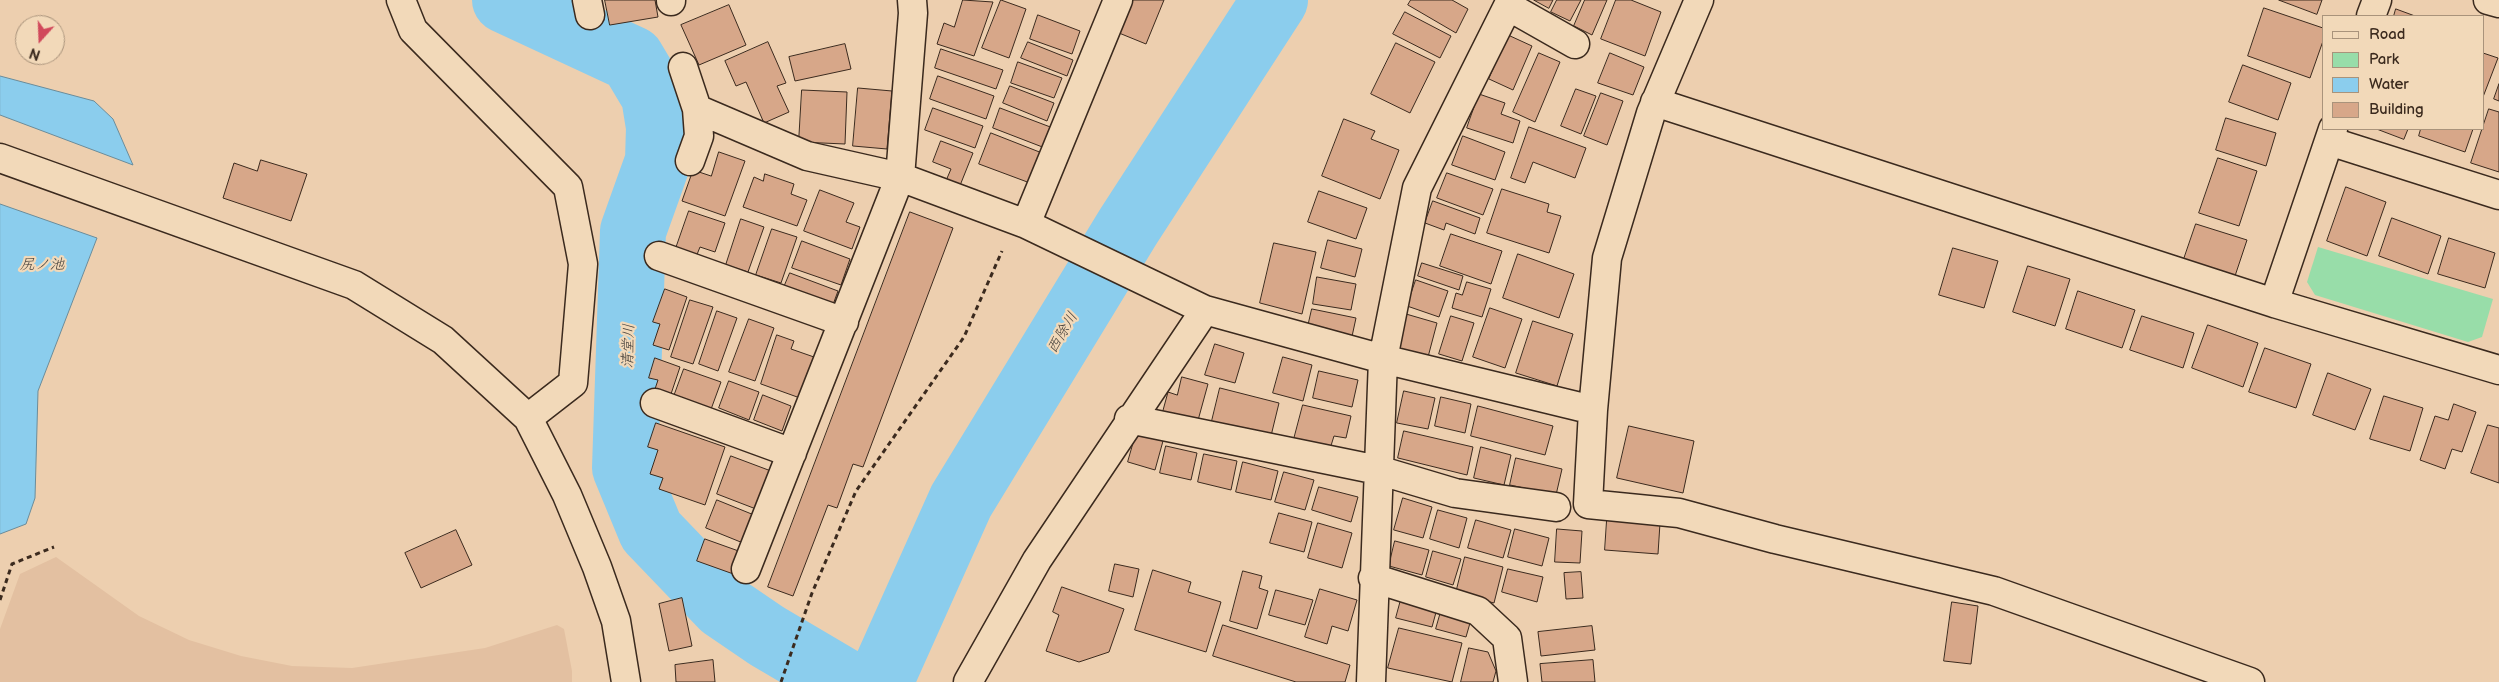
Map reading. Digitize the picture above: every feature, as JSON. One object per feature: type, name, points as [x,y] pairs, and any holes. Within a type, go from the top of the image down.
[{"type":"street","points":[[401,0],[413,30],[568,187],[583,264],[573,383],[528,418]]},
{"type":"street","points":[[746,570],[900,177],[914,12],[912,0]]},
{"type":"street","points":[[1026,224],[1118,0]]},
{"type":"street","points":[[1699,0],[1655,102],[1606,258],[1593,410],[1588,504],[1679,513],[1775,539],[1994,592],[2250,682]]},
{"type":"street","points":[[2371,15],[2377,0]]},
{"type":"street","points":[[2488,0],[2499,4]]},
{"type":"street","points":[[1371,682],[1373,578],[1383,359],[1417,188],[1509,3],[1575,44]]},
{"type":"street","points":[[683,67],[697,109],[699,136],[690,161]]},
{"type":"street","points":[[1655,102],[2274,303],[2497,362]]},
{"type":"street","points":[[697,109],[807,156],[900,177],[1026,224],[1198,307],[1383,359],[1593,410]]},
{"type":"street","points":[[2274,303],[2331,135],[2499,195]]},
{"type":"street","points":[[0,158],[354,285],[443,340],[528,418],[567,495],[597,567],[616,620],[626,682]]},
{"type":"street","points":[[659,256],[844,322]]},
{"type":"street","points":[[968,682],[1037,560],[1130,419],[1198,307]]},
{"type":"street","points":[[655,403],[792,453]]},
{"type":"street","points":[[1130,419],[1378,470],[1454,493],[1556,507]]},
{"type":"street","points":[[1373,578],[1478,611],[1507,638],[1513,682]]},
{"type":"path","points":[[781,682],[812,593],[856,491],[964,337],[1026,224]]},
{"type":"path","points":[[0,600],[12,564],[54,547]]},
{"type":"shaded area","points":[[56,557],[139,616],[189,640],[241,656],[292,666],[352,668],[485,648],[557,625],[564,629],[572,671],[572,682],[0,682],[0,629],[20,574]]},
{"type":"green space","points":[[2318,247],[2493,299],[2482,337],[2468,342],[2315,295],[2307,282]]},
{"type":"water","points":[[0,76],[94,101],[113,119],[133,165],[0,115]]},
{"type":"water","name":"尻ノ池","points":[[0,204],[97,238],[38,391],[35,498],[26,524],[0,534]]},
{"type":"building","points":[[605,0],[655,0],[658,17],[610,25]]},
{"type":"building","points":[[963,0],[993,2],[974,56],[937,44],[944,23],[954,27]]},
{"type":"building","points":[[1001,0],[1026,9],[1009,58],[982,48]]},
{"type":"building","points":[[1133,0],[1164,0],[1146,44],[1119,33]]},
{"type":"building","points":[[1411,0],[1452,0],[1468,9],[1456,33],[1408,5]]},
{"type":"building","points":[[1534,0],[1553,0],[1549,8]]},
{"type":"building","points":[[1557,0],[1581,0],[1570,21],[1551,12]]},
{"type":"building","points":[[1585,0],[1607,0],[1592,35],[1574,26]]},
{"type":"building","points":[[1616,0],[1631,0],[1661,12],[1645,56],[1601,39]]},
{"type":"building","points":[[2279,0],[2322,0],[2317,14]]},
{"type":"building","points":[[729,5],[746,45],[699,65],[681,25]]},
{"type":"building","points":[[2264,8],[2322,28],[2322,44],[2310,78],[2248,56]]},
{"type":"building","points":[[2396,9],[2412,15],[2394,15]]},
{"type":"building","points":[[1405,12],[1451,36],[1440,58],[1393,34]]},
{"type":"building","points":[[1038,15],[1080,31],[1072,54],[1030,39]]},
{"type":"building","points":[[1508,35],[1532,46],[1513,90],[1489,79]]},
{"type":"building","points":[[768,42],[786,83],[777,86],[789,112],[764,123],[746,82],[736,86],[725,61]]},
{"type":"building","points":[[1028,42],[1073,60],[1067,76],[1021,58]]},
{"type":"building","points":[[1396,43],[1435,62],[1410,113],[1371,94]]},
{"type":"building","points":[[845,44],[851,69],[795,81],[789,57]]},
{"type":"building","points":[[941,49],[1003,70],[996,89],[935,68]]},
{"type":"building","points":[[1539,53],[1560,62],[1535,122],[1513,112]]},
{"type":"building","points":[[1610,53],[1644,67],[1633,95],[1598,83]]},
{"type":"building","points":[[2484,53],[2498,58],[2484,94]]},
{"type":"building","points":[[1018,62],[1062,78],[1054,98],[1011,83]]},
{"type":"building","points":[[2243,65],[2291,83],[2278,120],[2229,102]]},
{"type":"building","points":[[938,76],[994,96],[986,119],[930,99]]},
{"type":"building","points":[[2499,84],[2499,101],[2494,99]]},
{"type":"building","points":[[1010,86],[1054,103],[1047,121],[1003,103]]},
{"type":"building","points":[[858,88],[892,91],[887,149],[853,146]]},
{"type":"building","points":[[1576,89],[1596,96],[1581,134],[1561,126]]},
{"type":"building","points":[[802,90],[847,92],[845,144],[799,142]]},
{"type":"building","points":[[1601,93],[1623,101],[1607,145],[1584,136]]},
{"type":"building","points":[[1479,94],[1505,103],[1501,114],[1520,121],[1513,143],[1467,128]]},
{"type":"building","points":[[933,108],[983,126],[975,148],[925,130]]},
{"type":"building","points":[[1000,108],[1053,128],[1045,148],[993,128]]},
{"type":"building","points":[[2489,109],[2499,112],[2499,172],[2471,163],[2482,130],[2484,130]]},
{"type":"building","points":[[2226,118],[2276,133],[2266,166],[2216,150]]},
{"type":"building","points":[[1344,119],[1375,131],[1371,139],[1399,150],[1380,199],[1322,176]]},
{"type":"building","points":[[1529,127],[1586,148],[1575,178],[1533,162],[1525,183],[1511,178]]},
{"type":"building","points":[[2380,130],[2408,130],[2404,139]]},
{"type":"building","points":[[2421,130],[2473,130],[2465,152],[2419,136]]},
{"type":"building","points":[[991,133],[1042,153],[1030,183],[979,164]]},
{"type":"building","points":[[1463,136],[1505,152],[1495,180],[1452,165]]},
{"type":"building","points":[[941,141],[973,153],[959,188],[945,183],[951,169],[933,162]]},
{"type":"building","points":[[719,152],[745,161],[725,216],[682,201],[693,170],[711,176]]},
{"type":"building","points":[[2218,158],[2257,171],[2239,226],[2199,213]]},
{"type":"building","points":[[261,160],[307,174],[291,221],[223,198],[234,163],[257,171]]},
{"type":"building","points":[[1447,173],[1493,189],[1483,215],[1437,198]]},
{"type":"building","points":[[765,174],[794,184],[791,194],[807,200],[797,226],[743,207],[754,177],[763,181]]},
{"type":"building","points":[[2346,187],[2386,202],[2367,256],[2327,241]]},
{"type":"building","points":[[1502,189],[1549,204],[1547,212],[1561,216],[1549,253],[1487,233]]},
{"type":"building","points":[[820,190],[854,203],[846,222],[860,227],[852,249],[804,231]]},
{"type":"building","points":[[1319,191],[1367,208],[1356,239],[1308,222]]},
{"type":"building","points":[[1433,201],[1480,218],[1475,234],[1446,223],[1444,230],[1425,223]]},
{"type":"building","points":[[689,211],[725,223],[715,252],[700,247],[694,262],[674,254]]},
{"type":"building","points":[[910,212],[953,228],[863,467],[853,464],[837,508],[828,505],[793,596],[768,587]]},
{"type":"building","points":[[2392,218],[2441,236],[2428,274],[2379,256]]},
{"type":"building","points":[[741,219],[764,227],[748,272],[726,265]]},
{"type":"building","points":[[2196,224],[2247,240],[2235,276],[2184,259]]},
{"type":"building","points":[[772,229],[797,237],[781,283],[756,275]]},
{"type":"building","points":[[1451,234],[1502,251],[1491,284],[1440,266]]},
{"type":"building","points":[[2449,238],[2495,253],[2485,288],[2438,274]]},
{"type":"building","points":[[1328,240],[1362,249],[1355,277],[1321,268]]},
{"type":"building","points":[[802,241],[850,259],[841,285],[792,268]]},
{"type":"building","points":[[1274,243],[1316,252],[1302,314],[1260,303]]},
{"type":"building","points":[[1953,248],[1998,261],[1984,308],[1939,295]]},
{"type":"building","points":[[1518,254],[1574,274],[1559,318],[1503,298]]},
{"type":"building","points":[[1422,263],[1463,276],[1459,290],[1418,276]]},
{"type":"building","points":[[2028,266],[2070,279],[2055,326],[2013,312]]},
{"type":"building","points":[[790,273],[838,291],[831,310],[782,292]]},
{"type":"building","points":[[1317,277],[1356,284],[1351,310],[1313,304]]},
{"type":"building","points":[[1416,280],[1448,291],[1439,317],[1407,306]]},
{"type":"building","points":[[1467,282],[1491,289],[1482,317],[1452,308],[1456,293],[1462,295]]},
{"type":"building","points":[[665,289],[687,297],[669,350],[653,345],[660,324],[653,322]]},
{"type":"building","points":[[2078,291],[2135,310],[2122,348],[2066,329]]},
{"type":"building","points":[[690,300],[713,307],[693,364],[671,357]]},
{"type":"building","points":[[1490,308],[1522,319],[1505,368],[1473,357]]},
{"type":"building","points":[[1312,309],[1356,318],[1351,341],[1307,331]]},
{"type":"building","points":[[717,311],[737,318],[718,371],[699,364]]},
{"type":"building","points":[[1406,314],[1437,323],[1428,357],[1396,348]]},
{"type":"building","points":[[1451,316],[1474,323],[1462,361],[1439,354]]},
{"type":"building","points":[[2142,316],[2194,333],[2183,368],[2130,350]]},
{"type":"building","points":[[749,319],[774,328],[755,381],[729,372]]},
{"type":"building","points":[[1533,321],[1573,334],[1557,386],[1516,373]]},
{"type":"building","points":[[2208,325],[2258,343],[2243,387],[2192,368]]},
{"type":"building","points":[[777,335],[794,341],[791,349],[814,357],[800,398],[761,384]]},
{"type":"building","points":[[1215,344],[1244,353],[1235,383],[1205,375]]},
{"type":"building","points":[[2265,348],[2311,364],[2296,408],[2249,392]]},
{"type":"building","points":[[1283,357],[1312,365],[1303,401],[1273,393]]},
{"type":"building","points":[[655,358],[680,367],[670,397],[654,392],[658,380],[649,378]]},
{"type":"building","points":[[684,369],[721,382],[710,412],[673,399]]},
{"type":"building","points":[[1319,371],[1358,380],[1352,407],[1313,398]]},
{"type":"building","points":[[2328,373],[2371,389],[2355,430],[2313,415]]},
{"type":"building","points":[[1182,377],[1208,384],[1197,424],[1162,414],[1168,392],[1177,395]]},
{"type":"building","points":[[729,381],[759,392],[749,420],[719,408]]},
{"type":"building","points":[[1220,388],[1279,403],[1270,440],[1211,425]]},
{"type":"building","points":[[1404,391],[1435,398],[1428,429],[1397,423]]},
{"type":"building","points":[[763,395],[791,406],[782,431],[754,420]]},
{"type":"building","points":[[2384,396],[2423,408],[2410,451],[2370,439]]},
{"type":"building","points":[[1441,397],[1471,404],[1465,433],[1435,426]]},
{"type":"building","points":[[2454,404],[2476,412],[2462,452],[2452,449],[2445,469],[2420,460],[2435,416],[2448,420]]},
{"type":"building","points":[[1303,405],[1351,416],[1346,438],[1334,436],[1329,452],[1293,443]]},
{"type":"building","points":[[1478,406],[1553,426],[1545,455],[1471,436]]},
{"type":"building","points":[[656,423],[725,447],[705,505],[659,489],[663,478],[650,474],[658,450],[648,447]]},
{"type":"building","points":[[2488,425],[2499,428],[2499,483],[2471,473]]},
{"type":"building","points":[[1629,426],[1694,441],[1683,493],[1617,478]]},
{"type":"building","points":[[1404,431],[1473,447],[1467,475],[1398,458]]},
{"type":"building","points":[[1136,434],[1163,441],[1155,470],[1128,462]]},
{"type":"building","points":[[1166,446],[1197,453],[1191,480],[1160,473]]},
{"type":"building","points":[[1481,447],[1511,455],[1504,485],[1474,478]]},
{"type":"building","points":[[1204,454],[1237,461],[1231,490],[1198,482]]},
{"type":"building","points":[[731,456],[771,471],[756,509],[717,494]]},
{"type":"building","points":[[1516,458],[1562,469],[1556,495],[1510,485]]},
{"type":"building","points":[[1243,462],[1278,471],[1271,500],[1236,492]]},
{"type":"building","points":[[1284,472],[1314,480],[1305,510],[1275,502]]},
{"type":"building","points":[[1319,487],[1358,497],[1351,522],[1312,510]]},
{"type":"building","points":[[1403,498],[1432,507],[1423,538],[1394,530]]},
{"type":"building","points":[[717,500],[759,517],[748,545],[706,528]]},
{"type":"building","points":[[1438,510],[1467,518],[1459,548],[1430,539]]},
{"type":"building","points":[[1279,513],[1312,522],[1304,552],[1270,543]]},
{"type":"building","points":[[1476,520],[1511,530],[1503,558],[1468,548]]},
{"type":"building","points":[[1607,520],[1660,523],[1658,554],[1605,550]]},
{"type":"building","points":[[1318,523],[1352,533],[1342,568],[1308,558]]},
{"type":"building","points":[[1515,529],[1549,538],[1542,566],[1508,557]]},
{"type":"building","points":[[1557,529],[1582,531],[1580,563],[1555,562]]},
{"type":"building","points":[[456,530],[472,565],[421,588],[405,553]]},
{"type":"building","points":[[705,539],[747,554],[739,576],[697,561]]},
{"type":"building","points":[[1395,541],[1429,550],[1422,575],[1389,566]]},
{"type":"building","points":[[1433,551],[1461,559],[1453,585],[1426,577]]},
{"type":"building","points":[[1465,557],[1503,567],[1494,603],[1456,593]]},
{"type":"building","points":[[1115,564],[1139,569],[1133,597],[1109,591]]},
{"type":"building","points":[[1508,569],[1543,577],[1537,602],[1502,592]]},
{"type":"building","points":[[1153,570],[1191,582],[1188,592],[1221,602],[1206,652],[1135,630]]},
{"type":"building","points":[[1243,571],[1262,576],[1259,588],[1268,591],[1257,629],[1230,621]]},
{"type":"building","points":[[1581,572],[1583,598],[1566,599],[1564,573]]},
{"type":"building","points":[[1062,587],[1124,609],[1109,652],[1079,662],[1046,651],[1059,615],[1053,612]]},
{"type":"building","points":[[1320,589],[1357,600],[1348,631],[1332,626],[1327,644],[1305,637]]},
{"type":"building","points":[[1276,590],[1313,600],[1305,625],[1269,615]]},
{"type":"building","points":[[1402,596],[1438,605],[1432,627],[1396,618]]},
{"type":"building","points":[[682,598],[692,646],[669,651],[659,604]]},
{"type":"building","points":[[1952,602],[1978,606],[1971,664],[1944,661]]},
{"type":"building","points":[[1442,608],[1472,616],[1466,637],[1436,629]]},
{"type":"building","points":[[1223,625],[1350,665],[1345,682],[1296,682],[1213,656]]},
{"type":"building","points":[[1592,626],[1595,650],[1541,656],[1538,632]]},
{"type":"building","points":[[1399,628],[1462,643],[1452,682],[1388,668]]},
{"type":"building","points":[[1469,648],[1488,652],[1496,671],[1493,682],[1461,682]]},
{"type":"building","points":[[713,660],[715,682],[676,682],[675,665]]},
{"type":"building","points":[[1593,660],[1595,682],[1542,682],[1540,664]]},
{"type":"waterway","name":"清堂川","points":[[505,0],[632,59],[654,96],[659,127],[658,161],[633,231],[625,468],[651,531],[723,606],[767,636],[845,682]]},
{"type":"waterway","name":"西除川","points":[[880,682],[961,501],[1128,227],[1275,0]]}]
